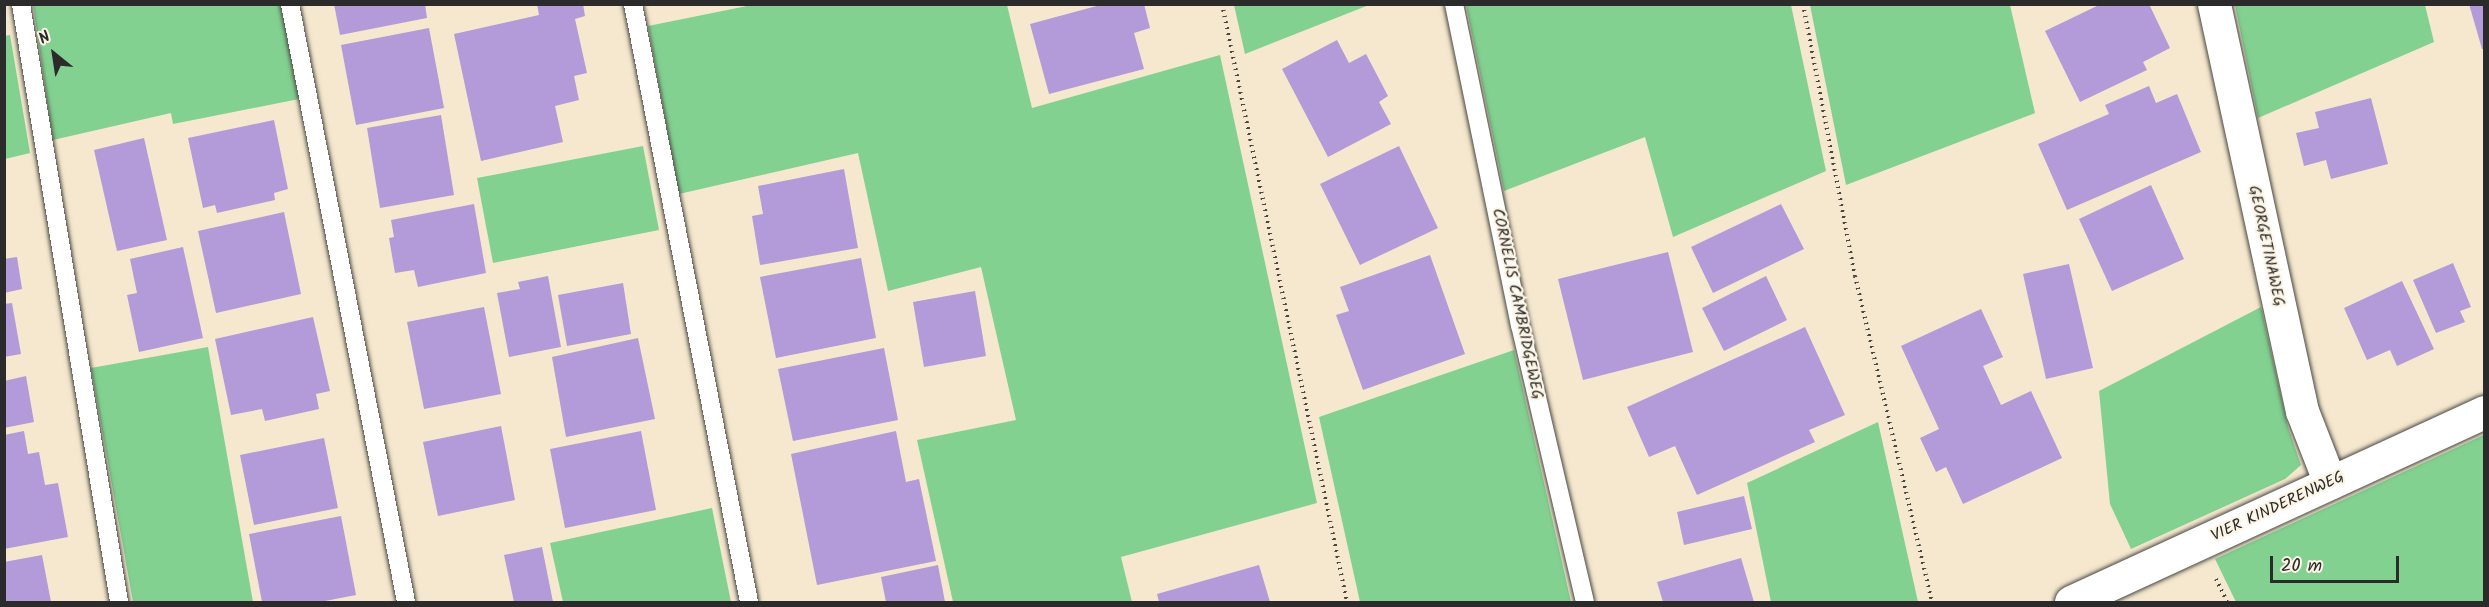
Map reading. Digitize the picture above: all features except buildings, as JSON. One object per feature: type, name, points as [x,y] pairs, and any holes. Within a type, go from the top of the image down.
[{"type":"street","name":"GEORGETINAWEG","points":[[2214,4],[2302,411],[2330,483]]},
{"type":"street","name":"VIER KINDERENWEG","points":[[2071,603],[2484,412]]},
{"type":"lane","points":[[21,4],[119,603]]},
{"type":"lane","points":[[290,4],[406,603]]},
{"type":"lane","points":[[633,4],[749,603]]},
{"type":"lane","name":"CORNELIS CAMBRIDGEWEG","points":[[1454,4],[1520,325],[1585,603]]},
{"type":"path","points":[[1222,4],[1347,603]]},
{"type":"path","points":[[1803,4],[1855,276],[1932,603]]},
{"type":"green space","points":[[1234,4],[1369,5],[1245,54]]},
{"type":"green space","points":[[33,5],[281,5],[299,99],[173,124],[171,113],[53,140]]},
{"type":"green space","points":[[752,5],[1007,5],[1032,108],[1220,55],[1317,503],[1121,557],[1132,602],[953,602],[917,440],[1016,420],[981,267],[888,291],[858,153],[679,194],[648,26]]},
{"type":"green space","points":[[1466,5],[1791,5],[1826,171],[1673,237],[1645,137],[1504,191]]},
{"type":"green space","points":[[1810,5],[2010,5],[2035,113],[1846,185]]},
{"type":"green space","points":[[2235,5],[2425,5],[2434,42],[2258,118]]},
{"type":"green space","points":[[10,35],[30,153],[5,159],[4,36]]},
{"type":"green space","points":[[643,146],[659,230],[493,263],[477,178]]},
{"type":"green space","points":[[2261,307],[2288,427],[2301,465],[2285,479],[2131,549],[2110,504],[2099,391]]},
{"type":"green space","points":[[208,347],[253,602],[133,602],[91,368]]},
{"type":"green space","points":[[1514,350],[1571,602],[1360,602],[1319,417]]},
{"type":"green space","points":[[1878,422],[1918,602],[1771,602],[1747,483]]},
{"type":"green space","points":[[2484,435],[2484,602],[2236,602],[2215,559]]},
{"type":"green space","points":[[712,508],[731,602],[563,602],[550,543]]}]
